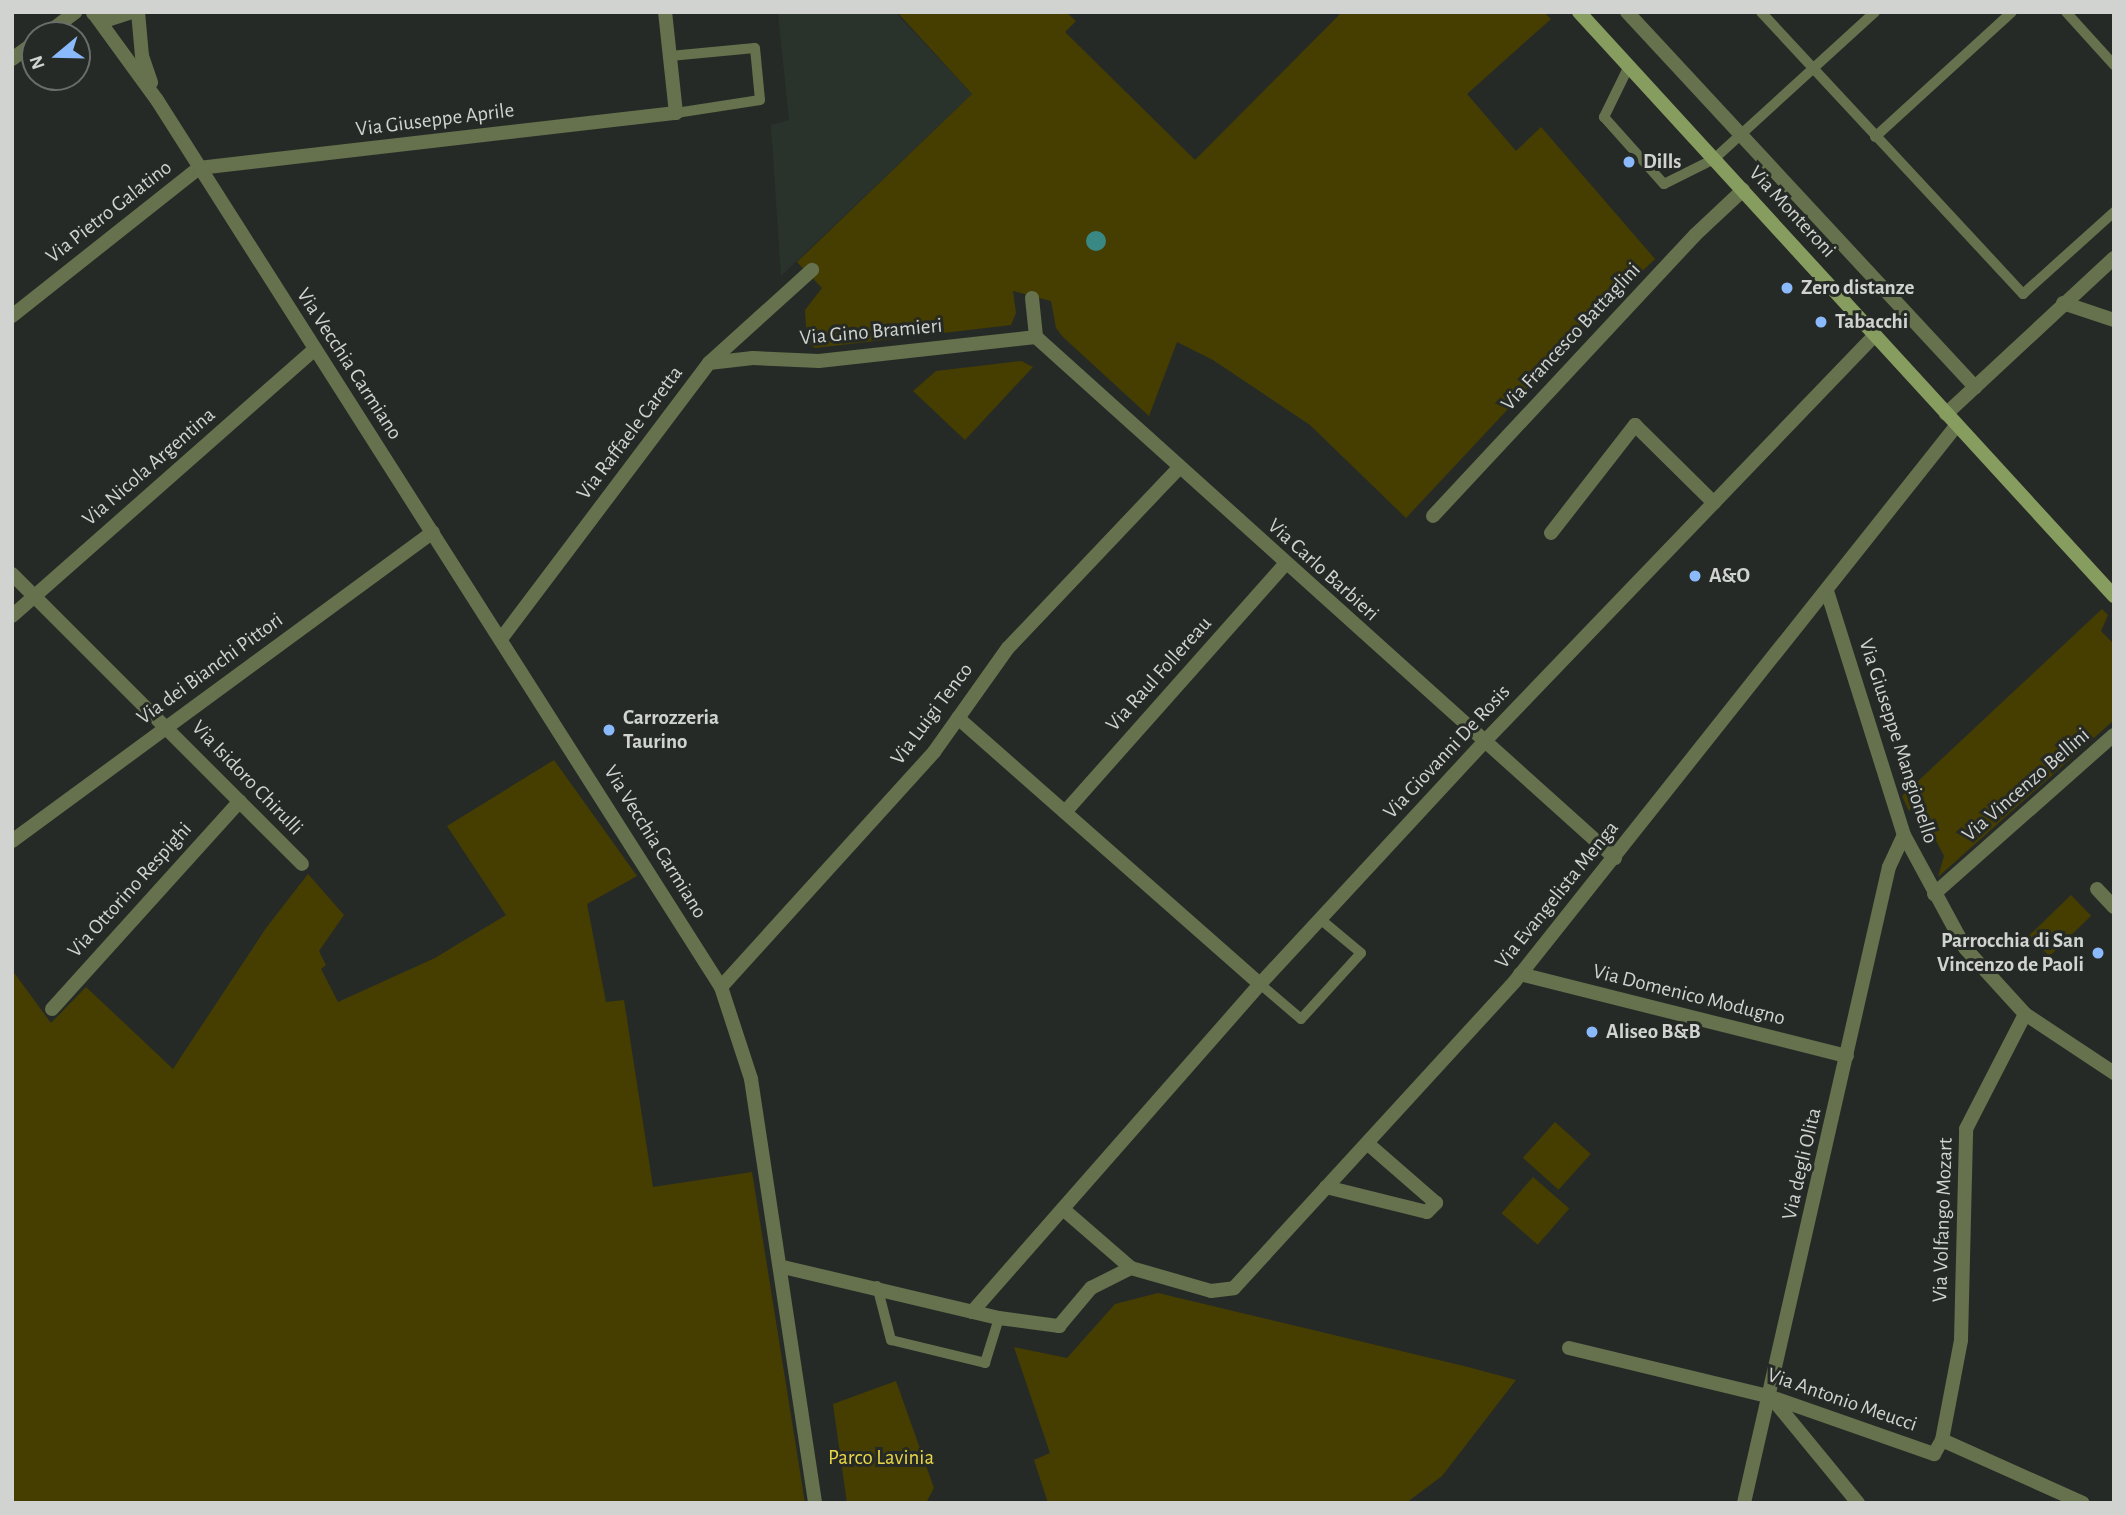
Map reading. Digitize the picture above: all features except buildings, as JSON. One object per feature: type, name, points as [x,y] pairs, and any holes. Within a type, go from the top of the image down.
[{"type":"main road","name":"Via Monteroni","points":[[1580,12],[2114,596]]},
{"type":"street","name":"Via Vecchia Carmiano","points":[[94,14],[107,20],[131,12]]},
{"type":"street","name":"Via Vecchia Carmiano","points":[[138,12],[142,56],[157,100]]},
{"type":"street","points":[[665,12],[676,113]]},
{"type":"street","name":"Via Monteroni","points":[[1627,12],[1975,387]]},
{"type":"street","name":"Via Vecchia Carmiano","points":[[94,14],[157,100],[721,987],[751,1079],[783,1267],[815,1503]]},
{"type":"street","name":"Via Giuseppe Aprile","points":[[199,168],[676,113]]},
{"type":"street","name":"Via Pietro Galatino","points":[[12,316],[199,168]]},
{"type":"street","name":"Via Francesco Battaglini","points":[[1433,516],[1695,234],[1743,190]]},
{"type":"street","name":"Via Evangelista Menga","points":[[1131,1268],[1211,1291],[1234,1288],[1520,974],[1827,591],[1975,387],[2114,258]]},
{"type":"street","name":"Via Raffaele Caretta","points":[[501,639],[709,363],[812,270]]},
{"type":"street","points":[[1032,299],[1035,337]]},
{"type":"street","points":[[2063,303],[2114,320]]},
{"type":"street","name":"Via Giovanni De Rosis","points":[[972,1311],[1320,919],[1484,742],[1875,335]]},
{"type":"street","name":"Via Gino Bramieri","points":[[709,363],[753,358],[818,361],[1035,337]]},
{"type":"street","name":"Via Carlo Barbieri","points":[[1035,337],[1178,469],[1615,858]]},
{"type":"street","name":"Via Nicola Argentina","points":[[12,616],[314,350]]},
{"type":"street","points":[[1551,533],[1635,425],[1714,503]]},
{"type":"street","name":"Via Luigi Tenco","points":[[721,987],[934,751],[1008,648],[1178,469]]},
{"type":"street","name":"Via dei Bianchi Pittori","points":[[12,841],[433,532]]},
{"type":"street","name":"Via Raul Follereau","points":[[1065,812],[1285,565]]},
{"type":"street","name":"Via Isidoro Chirulli","points":[[12,574],[302,864]]},
{"type":"street","name":"Via Giuseppe Mangionello","points":[[1827,591],[1904,835],[1965,948],[2025,1014],[2114,1073]]},
{"type":"street","points":[[958,718],[1260,984]]},
{"type":"street","name":"Via Vincenzo Bellini","points":[[1934,894],[2114,735]]},
{"type":"street","name":"Via Ottorino Respighi","points":[[52,1009],[240,801]]},
{"type":"street","name":"Via degli Olita","points":[[1744,1503],[1771,1396],[1889,867],[1904,835]]},
{"type":"street","points":[[2097,889],[2114,908]]},
{"type":"street","name":"Via Domenico Modugno","points":[[1520,974],[1847,1056]]},
{"type":"street","name":"Via Volfango Mozart","points":[[1942,1440],[1961,1340],[1966,1129],[2025,1014]]},
{"type":"street","points":[[1326,1187],[1427,1212],[1436,1203],[1367,1143]]},
{"type":"street","points":[[783,1267],[877,1286],[999,1318],[1059,1326],[1091,1288],[1131,1268],[1063,1209]]},
{"type":"street","name":"Via Antonio Meucci","points":[[1569,1348],[1771,1396],[1934,1454],[1942,1440],[2083,1503]]},
{"type":"street","points":[[1771,1396],[1858,1503]]},
{"type":"lane","points":[[1761,12],[2023,295],[2114,212]]},
{"type":"lane","points":[[1629,66],[1604,117],[1664,184],[1714,159],[1875,12]]},
{"type":"lane","points":[[1875,137],[2012,12]]},
{"type":"lane","points":[[2066,12],[2114,65]]},
{"type":"lane","points":[[670,56],[755,48],[760,100],[676,113]]},
{"type":"lane","points":[[1260,984],[1301,1020],[1361,953],[1320,919]]},
{"type":"lane","points":[[877,1286],[891,1340],[985,1363],[999,1318]]},
{"type":"shaded area","points":[[778,12],[895,12],[972,94],[781,276],[771,125],[789,120]]},
{"type":"green space","points":[[897,12],[1066,12],[1076,21],[1065,32],[1195,160],[1342,12],[1544,12],[1551,19],[1467,94],[1516,151],[1541,127],[1655,259],[1594,317],[1406,518],[1310,425],[1213,360],[1177,342],[1149,416],[1063,337],[1056,328],[1051,301],[1013,291],[1016,313],[1011,325],[815,348],[807,343],[805,310],[822,288],[797,262],[972,94]]},
{"type":"green space","points":[[1021,361],[1033,367],[965,440],[913,391],[936,371]]},
{"type":"green space","points":[[2102,609],[2108,615],[2101,631],[2114,644],[2114,720],[1938,877],[1944,856],[1915,800],[1909,811],[1902,796]]},
{"type":"green space","points":[[554,760],[637,876],[587,904],[606,1002],[624,1000],[653,1187],[752,1172],[805,1503],[12,1503],[12,970],[51,1023],[86,987],[173,1069],[266,928],[308,874],[344,915],[319,951],[326,965],[321,969],[338,1002],[435,958],[506,915],[447,826]]},
{"type":"green space","points":[[2071,895],[2091,916],[2049,956],[2029,935]]},
{"type":"green space","points":[[1555,1122],[1591,1154],[1559,1190],[1523,1158]]},
{"type":"green space","points":[[1533,1177],[1569,1208],[1538,1245],[1502,1213]]},
{"type":"green space","points":[[1158,1293],[1516,1380],[1442,1476],[1406,1503],[1048,1503],[1034,1460],[1050,1453],[1014,1347],[1067,1358],[1115,1304]]},
{"type":"green space","name":"Parco Lavinia","points":[[896,1381],[934,1488],[926,1503],[847,1503],[833,1404]]},
{"type":"water","points":[[1096,231],[1103,234],[1106,241],[1103,248],[1096,251],[1089,248],[1086,241],[1089,234]]},
{"type":"place","name":"Dills","points":[[1629,162]]},
{"type":"place","name":"Zero distanze","points":[[1787,288]]},
{"type":"place","name":"Tabacchi","points":[[1821,322]]},
{"type":"place","name":"A&O","points":[[1695,576]]},
{"type":"place","name":"Carrozzeria Taurino","points":[[609,730]]},
{"type":"place","name":"Parrocchia di San Vincenzo de Paoli","points":[[2098,953]]},
{"type":"place","name":"Aliseo B&B","points":[[1592,1032]]}]
